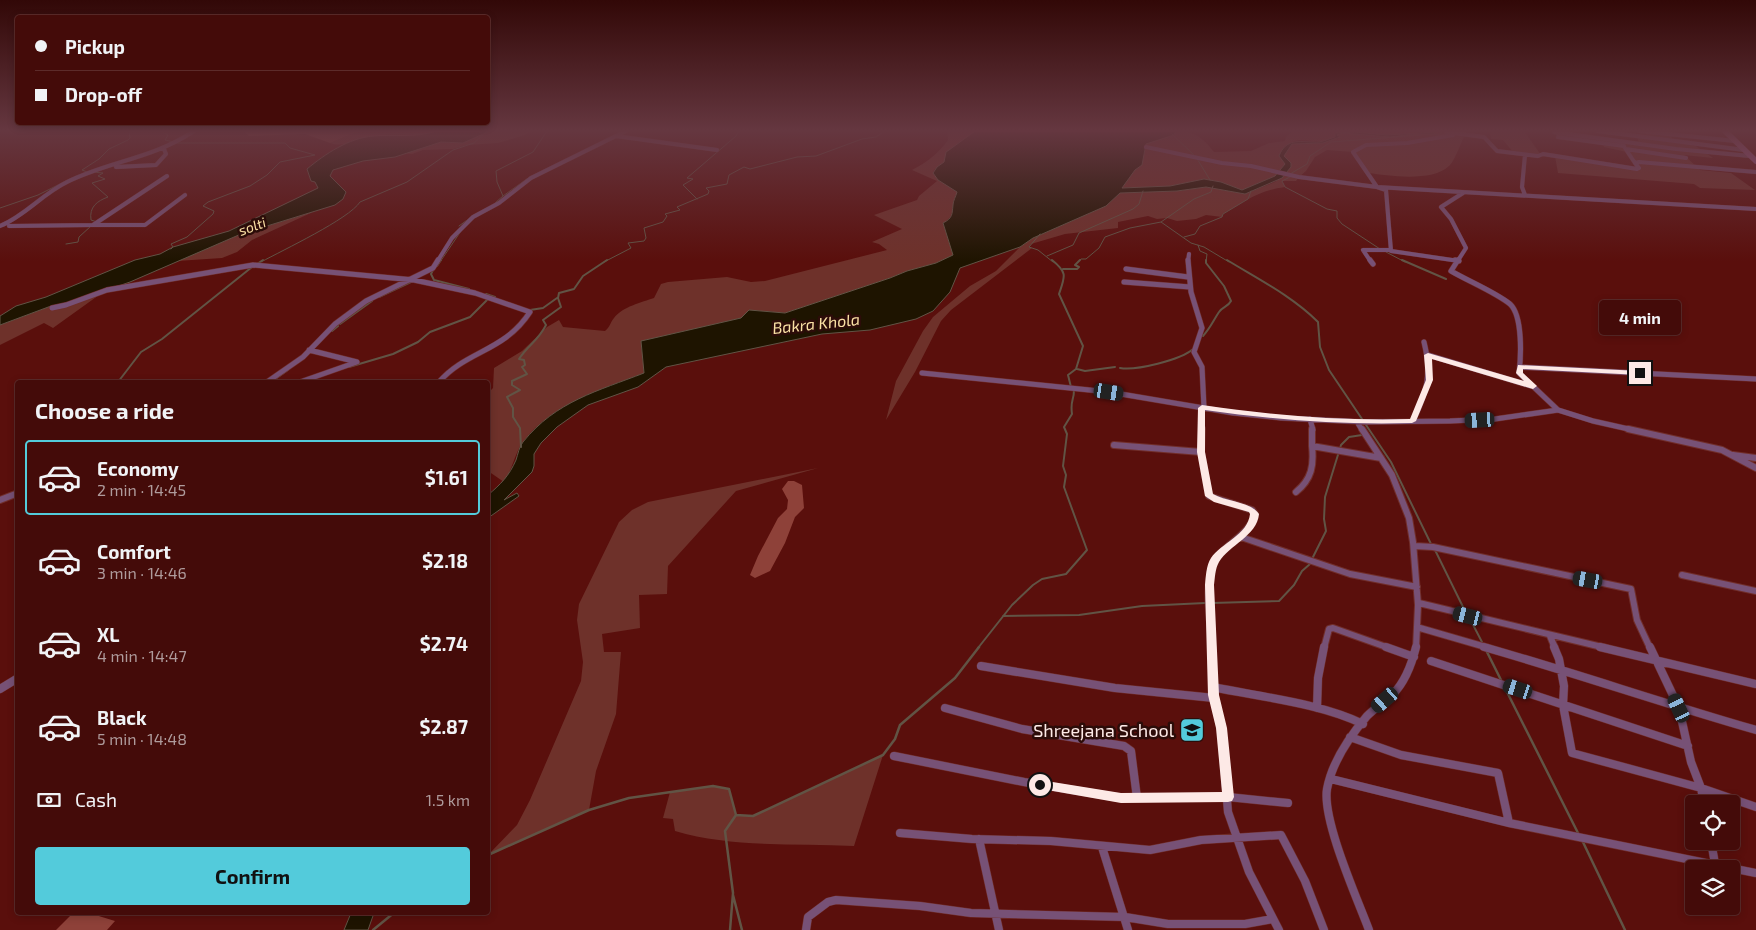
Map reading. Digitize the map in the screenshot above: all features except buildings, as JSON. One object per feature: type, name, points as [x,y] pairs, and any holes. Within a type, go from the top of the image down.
[{"type":"street","points":[[0,232],[49,192],[84,174]]},
{"type":"street","points":[[270,380],[310,350],[335,324],[366,301],[411,280],[436,264],[452,238],[473,216],[494,206],[538,174]]},
{"type":"street","points":[[1291,174],[1377,187],[1756,209]]},
{"type":"street","points":[[1369,174],[1377,187],[1386,190],[1391,250]]},
{"type":"street","points":[[1523,174],[1522,186],[1525,195]]},
{"type":"street","points":[[93,225],[167,176]]},
{"type":"street","points":[[1463,193],[1441,208],[1453,222],[1466,248],[1452,271],[1511,305],[1515,312],[1522,352],[1519,373],[1558,410]]},
{"type":"street","points":[[9,226],[145,225],[185,195]]},
{"type":"street","points":[[0,226],[13,221]]},
{"type":"street","points":[[1373,264],[1363,250],[1391,250],[1459,261]]},
{"type":"street","points":[[1189,254],[1188,277],[1196,317],[1202,328],[1194,352],[1202,367],[1201,452],[1209,496],[1252,510],[1255,514],[1241,537],[1216,559],[1211,570],[1209,603],[1214,672],[1213,687],[1222,728],[1228,812],[1249,872],[1279,930]]},
{"type":"street","points":[[52,308],[108,290],[245,266],[411,280],[475,292],[530,312],[505,340],[457,365],[446,372],[440,380]]},
{"type":"street","points":[[1126,269],[1188,277]]},
{"type":"street","points":[[1124,282],[1190,287]]},
{"type":"street","points":[[1412,421],[1430,380],[1428,355],[1424,342]]},
{"type":"street","points":[[306,380],[357,362],[310,350]]},
{"type":"street","points":[[1428,355],[1533,386]]},
{"type":"street","points":[[1520,367],[1756,379]]},
{"type":"street","points":[[922,373],[1109,392],[1203,408],[1273,417],[1356,422],[1495,419],[1558,410],[1593,421],[1713,448],[1756,468]]},
{"type":"street","points":[[1296,492],[1308,483],[1311,476],[1313,432],[1310,419]]},
{"type":"street","points":[[1356,422],[1381,458],[1408,511],[1414,546],[1420,628],[1414,657],[1396,691],[1374,710],[1350,737],[1338,758],[1327,790],[1328,808],[1334,832],[1369,930]]},
{"type":"street","points":[[1114,445],[1201,452]]},
{"type":"street","points":[[1312,446],[1381,458]]},
{"type":"street","points":[[1731,455],[1756,458]]},
{"type":"street","points":[[0,500],[15,494]]},
{"type":"street","points":[[1241,537],[1368,579],[1417,587]]},
{"type":"street","points":[[1414,546],[1433,546],[1446,551],[1631,589],[1637,620],[1679,708],[1702,795]]},
{"type":"street","points":[[1682,575],[1756,590]]},
{"type":"street","points":[[1419,603],[1756,684]]},
{"type":"street","points":[[1317,708],[1316,684],[1329,629],[1334,628],[1414,657]]},
{"type":"street","points":[[1420,628],[1756,730]]},
{"type":"street","points":[[1550,636],[1559,659],[1564,686],[1563,705],[1572,752],[1701,788],[1756,807]]},
{"type":"street","points":[[1431,661],[1688,746]]},
{"type":"street","points":[[981,666],[1114,688],[1214,698]]},
{"type":"street","points":[[0,689],[15,680]]},
{"type":"street","points":[[1213,687],[1317,708],[1345,715],[1363,724]]},
{"type":"street","points":[[945,708],[1022,729],[1124,746],[1131,751],[1137,798]]},
{"type":"street","points":[[1350,737],[1401,754],[1498,773],[1509,823]]},
{"type":"street","points":[[894,756],[1024,782],[1121,798],[1228,797],[1288,804]]},
{"type":"street","points":[[1331,779],[1509,823],[1696,860]]},
{"type":"street","points":[[900,833],[979,839],[1052,841],[1150,850],[1201,840],[1281,835],[1311,893],[1324,930]]},
{"type":"street","points":[[979,839],[999,930]]},
{"type":"street","points":[[1102,847],[1128,930]]},
{"type":"street","points":[[1740,869],[1756,873]]},
{"type":"street","points":[[806,930],[808,917],[828,902],[836,900],[920,906],[971,913],[1125,917],[1168,924],[1245,924],[1273,919]]},
{"type":"shaded area","points":[[922,174],[934,174],[938,180],[957,192],[951,216],[943,223],[953,255],[936,263],[907,271],[785,313],[749,310],[741,318],[641,342],[644,373],[594,392],[547,418],[522,443],[504,482],[490,472],[490,391],[493,388],[494,368],[522,351],[547,327],[559,320],[563,327],[605,331],[618,314],[632,305],[654,298],[661,284],[668,282],[727,277],[751,282],[765,281],[887,250],[879,244],[872,242],[902,229],[874,215],[917,200],[919,196],[937,181]]},
{"type":"shaded area","points":[[1132,174],[1276,174],[1242,190],[1221,182],[1204,179],[1170,186],[1122,188]]},
{"type":"shaded area","points":[[1285,174],[1302,174],[1296,181],[1282,181],[1285,187],[1266,191],[1252,197],[1223,214],[1222,217],[1206,215],[1196,219],[1177,221],[1148,216],[1118,222],[1118,228],[1065,234],[1031,244],[1029,247],[1032,248],[951,310],[941,321],[915,372],[886,420],[896,381],[923,331],[933,317],[970,286],[996,271],[1020,247],[1033,238],[1106,206],[1120,193],[1177,191],[1206,187],[1245,194],[1275,182]]},
{"type":"shaded area","points":[[1382,174],[1431,174],[1410,177]]},
{"type":"shaded area","points":[[1575,174],[1733,174],[1755,190],[1700,188],[1694,184]]},
{"type":"shaded area","points":[[313,212],[252,240],[237,252],[222,258],[177,261],[241,234]]},
{"type":"shaded area","points":[[106,290],[53,328],[44,323],[0,345],[0,325],[51,306]]},
{"type":"shaded area","points":[[818,468],[736,491],[668,566],[667,594],[639,595],[640,628],[602,634],[604,652],[621,652],[616,714],[596,771],[589,810],[490,854],[517,825],[530,800],[581,681],[583,662],[577,620],[579,604],[619,522],[632,510],[648,502]]},
{"type":"shaded area","points":[[788,481],[794,481],[802,485],[804,508],[795,517],[785,543],[770,571],[755,578],[750,575],[758,556],[778,518],[787,509],[788,500],[782,489]]},
{"type":"shaded area","points":[[883,755],[854,846],[764,844],[719,840],[675,831],[673,819],[663,818],[670,792],[713,786],[729,789],[736,815],[753,816]]},
{"type":"shaded area","points":[[71,915],[96,915],[115,921],[107,930],[56,930]]},
{"type":"water","name":"solti","points":[[309,174],[331,174],[330,176],[346,192],[343,199],[335,205],[241,234],[130,282],[66,304],[51,306],[0,325],[0,316],[16,306],[46,297],[135,260],[160,254],[173,247],[229,231],[318,188],[315,182],[311,181]]},
{"type":"water","name":"Bakra Khola","points":[[934,174],[1132,174],[1122,188],[1170,186],[1204,179],[1221,182],[1242,190],[1276,174],[1285,174],[1282,178],[1245,194],[1206,187],[1177,191],[1120,193],[1106,206],[1033,238],[1020,247],[960,268],[950,292],[933,311],[916,319],[870,330],[822,334],[666,367],[638,387],[588,405],[557,427],[541,443],[534,454],[532,472],[504,500],[517,493],[519,496],[490,517],[490,493],[510,471],[523,442],[549,416],[564,407],[594,392],[644,373],[641,341],[741,318],[749,310],[785,313],[907,271],[936,263],[953,255],[943,223],[951,215],[957,192],[938,180]]},
{"type":"water","points":[[350,915],[373,915],[368,930],[344,930]]},
{"type":"waterway","points":[[97,222],[91,220],[91,211],[100,200],[108,197],[92,183],[105,179],[98,176],[101,174]]},
{"type":"waterway","points":[[171,249],[173,247],[171,244],[187,237],[213,214],[214,211],[203,206],[208,202],[250,186],[268,174]]},
{"type":"waterway","points":[[261,262],[330,225],[343,217],[360,202],[407,182],[418,174]]},
{"type":"waterway","points":[[496,174],[497,182],[503,196]]},
{"type":"waterway","points":[[691,174],[687,178],[693,179],[683,185],[697,199]]},
{"type":"waterway","points":[[697,199],[708,194],[709,191],[706,188],[727,184],[730,174]]},
{"type":"waterway","points":[[1207,174],[1210,180]]},
{"type":"waterway","points":[[503,196],[531,176]]},
{"type":"waterway","points":[[1292,176],[1282,181],[1285,187],[1327,209],[1337,211],[1337,218],[1342,224],[1380,249]]},
{"type":"waterway","points":[[0,208],[38,195],[58,185]]},
{"type":"waterway","points":[[1161,222],[1194,199],[1211,192],[1213,186]]},
{"type":"waterway","points":[[1047,256],[1073,245],[1079,233],[1133,209],[1139,204],[1143,191]]},
{"type":"waterway","points":[[1184,237],[1195,234],[1200,226],[1222,217],[1223,214],[1248,199],[1251,191]]},
{"type":"waterway","points":[[495,203],[503,196]]},
{"type":"waterway","points":[[604,262],[631,248],[628,243],[644,241],[646,238],[644,228],[663,222],[667,216],[665,214],[680,210],[677,207],[697,199]]},
{"type":"waterway","points":[[459,226],[474,215]]},
{"type":"waterway","points":[[1063,269],[1077,269],[1079,267],[1075,265],[1099,248],[1105,237],[1130,228],[1161,222]]},
{"type":"waterway","points":[[1161,222],[1191,243],[1198,245]]},
{"type":"waterway","points":[[66,244],[78,242],[79,237],[91,226]]},
{"type":"waterway","points":[[440,262],[461,231]]},
{"type":"waterway","points":[[1040,234],[1029,247],[1038,250],[1053,262]]},
{"type":"waterway","points":[[1198,245],[1229,262]]},
{"type":"waterway","points":[[1198,245],[1200,251],[1207,254],[1206,262]]},
{"type":"waterway","points":[[1386,252],[1405,262]]},
{"type":"waterway","points":[[257,264],[263,260]]},
{"type":"waterway","points":[[437,266],[441,260]]},
{"type":"waterway","points":[[1052,260],[1063,272],[1064,279],[1059,294],[1083,346],[1076,369],[1068,375],[1071,387]]},
{"type":"waterway","points":[[1227,260],[1286,296],[1318,322],[1320,347],[1329,370],[1391,462],[1432,546]]},
{"type":"waterway","points":[[1402,260],[1446,279]]},
{"type":"waterway","points":[[521,447],[520,428],[513,417],[513,408],[507,397],[520,390],[512,385],[512,381],[527,374],[522,367],[525,365],[524,360],[519,359],[543,330],[546,325],[543,320],[561,307],[558,298],[559,293],[574,289],[583,276],[604,262]]},
{"type":"waterway","points":[[1203,336],[1220,310],[1231,301],[1224,286],[1206,262]]},
{"type":"waterway","points":[[120,380],[141,352],[162,339],[252,267]]},
{"type":"waterway","points":[[433,270],[431,274],[434,280],[469,289]]},
{"type":"waterway","points":[[379,297],[413,281]]},
{"type":"waterway","points":[[486,294],[495,297]]},
{"type":"waterway","points":[[530,310],[543,308],[557,298]]},
{"type":"waterway","points":[[349,367],[393,354],[418,342],[430,332],[470,317],[488,299]]},
{"type":"waterway","points":[[340,324],[372,301]]},
{"type":"waterway","points":[[332,331],[338,326]]},
{"type":"waterway","points":[[1120,368],[1136,368],[1158,364],[1179,357],[1193,349]]},
{"type":"waterway","points":[[1077,369],[1085,371],[1115,367]]},
{"type":"waterway","points":[[274,380],[288,370]]},
{"type":"waterway","points":[[1003,616],[1033,585],[1042,579],[1066,574],[1087,550],[1064,487],[1066,475],[1063,466],[1067,434],[1064,427],[1072,414],[1071,406],[1074,390]]},
{"type":"waterway","points":[[1312,559],[1326,531],[1324,519],[1325,497],[1341,445],[1349,437],[1362,435]]},
{"type":"waterway","points":[[1435,550],[1466,613]]},
{"type":"waterway","points":[[1212,603],[1279,601],[1294,585],[1302,571],[1310,564]]},
{"type":"waterway","points":[[1003,616],[1079,615],[1142,606],[1205,603]]},
{"type":"waterway","points":[[978,648],[1003,616]]},
{"type":"waterway","points":[[1469,617],[1483,644]]},
{"type":"waterway","points":[[736,815],[753,816],[883,755],[895,739],[900,725],[955,678],[979,647]]},
{"type":"waterway","points":[[1486,650],[1502,682]]},
{"type":"waterway","points":[[1505,688],[1578,833]]},
{"type":"waterway","points":[[490,854],[589,810],[629,798],[713,786],[729,789],[736,815]]},
{"type":"waterway","points":[[730,930],[733,893],[725,831],[736,815]]},
{"type":"waterway","points":[[1582,840],[1625,930]]},
{"type":"waterway","points":[[733,895],[742,930]]},
{"type":"waterway","points":[[373,930],[391,915]]},
{"type":"place","name":"Shreejana School","points":[[1192,730]]},
{"type":"route","points":[[1040,785],[1121,798],[1228,797],[1222,728],[1213,695],[1214,672],[1209,585],[1211,570],[1216,559],[1241,537],[1255,514],[1252,510],[1209,496],[1201,452],[1202,408],[1281,418],[1365,422],[1412,421],[1430,380],[1428,355],[1533,386],[1519,373],[1520,367],[1640,373]]}]
